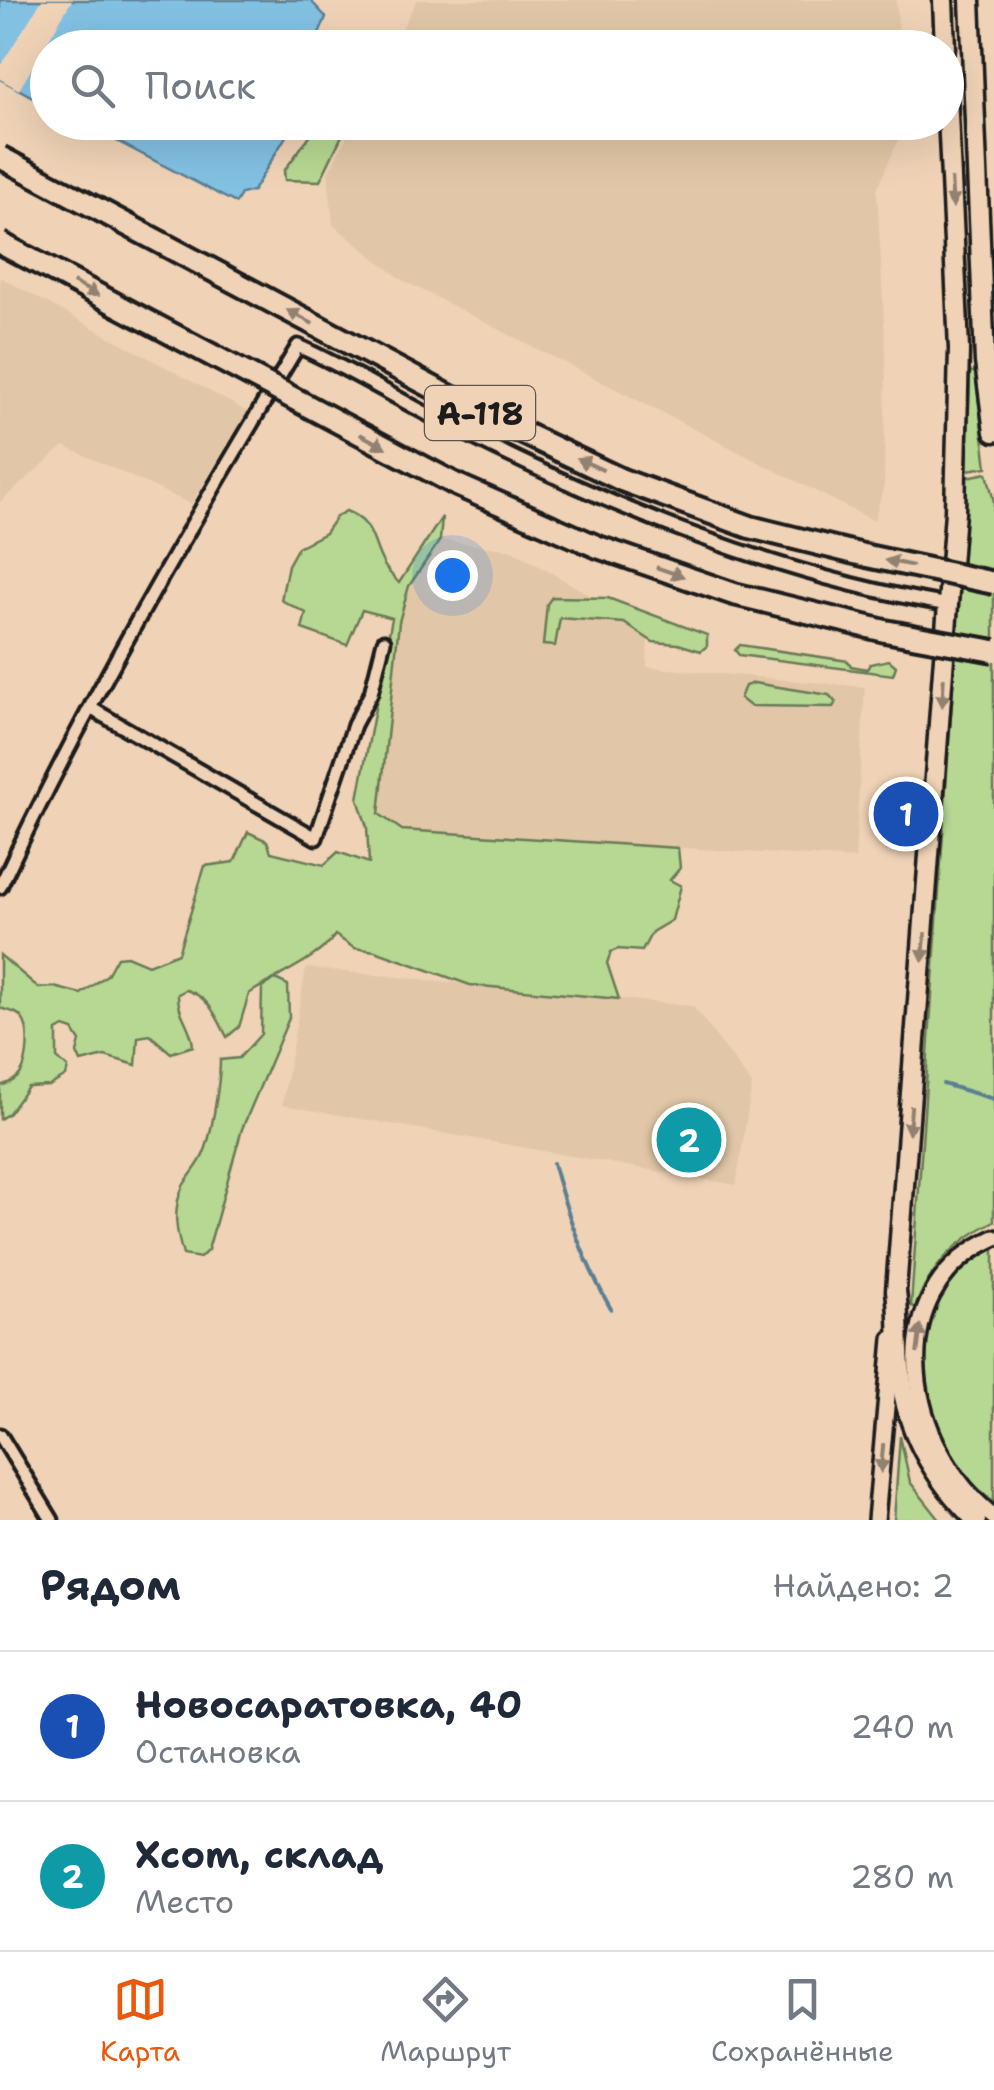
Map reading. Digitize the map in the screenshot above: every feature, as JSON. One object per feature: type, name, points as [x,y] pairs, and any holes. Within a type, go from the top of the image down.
[{"type":"highway","name":"А-118","points":[[0,157],[480,413],[622,480],[750,527],[994,583]]},
{"type":"highway","name":"А-118","points":[[0,243],[458,485],[580,540],[734,594],[885,631],[994,651]]},
{"type":"main road","points":[[943,0],[944,30]]},
{"type":"main road","points":[[970,0],[985,362],[994,432]]},
{"type":"main road","points":[[876,1520],[955,512],[959,349],[949,140]]},
{"type":"main road","points":[[994,1238],[958,1260],[938,1285],[919,1331],[917,1368],[922,1411],[936,1447],[959,1482],[994,1517]]},
{"type":"main road","points":[[896,1291],[901,1328],[900,1374],[915,1435],[942,1482],[976,1520]]},
{"type":"street","points":[[0,888],[188,533],[298,346],[456,430],[600,499],[795,568],[948,605]]},
{"type":"street","points":[[92,709],[316,838],[354,724],[371,694],[384,641]]},
{"type":"street","points":[[0,1435],[52,1520]]},
{"type":"shaded area","points":[[417,0],[896,0],[899,30],[401,30]]},
{"type":"shaded area","points":[[345,140],[898,140],[877,190],[886,356],[884,486],[874,521],[402,280],[333,225],[328,173]]},
{"type":"shaded area","points":[[0,277],[248,412],[191,504],[64,446],[0,502]]},
{"type":"shaded area","points":[[442,517],[440,540],[512,550],[648,629],[647,667],[865,687],[855,859],[402,830],[358,799],[399,583]]},
{"type":"shaded area","points":[[306,968],[693,1006],[752,1084],[736,1185],[282,1105]]},
{"type":"green space","points":[[307,140],[340,140],[320,181],[285,180],[284,171]]},
{"type":"green space","points":[[970,372],[975,372],[987,467],[967,470]]},
{"type":"green space","points":[[987,473],[994,502],[994,1221],[946,1256],[915,1307],[911,1306],[967,477]]},
{"type":"green space","points":[[346,511],[367,526],[384,566],[399,583],[442,517],[440,540],[409,586],[399,622],[379,814],[402,830],[678,848],[680,868],[670,880],[681,886],[672,920],[652,932],[642,951],[611,952],[607,963],[619,999],[470,985],[375,951],[354,948],[335,935],[308,959],[249,994],[239,1027],[227,1037],[206,1002],[186,990],[178,994],[178,1001],[193,1046],[171,1053],[150,1035],[138,1037],[136,1065],[105,1056],[81,1062],[77,1053],[80,1041],[73,1030],[64,1027],[57,1031],[57,1058],[68,1068],[66,1076],[49,1086],[28,1087],[0,1119],[0,1086],[21,1073],[27,1030],[22,1018],[0,1008],[0,955],[39,988],[54,987],[81,994],[107,975],[117,957],[127,956],[148,965],[178,953],[205,866],[234,862],[248,832],[267,841],[271,852],[324,865],[338,852],[369,863],[367,827],[358,799],[392,618],[362,610],[347,645],[302,629],[306,613],[281,600],[288,565],[298,547],[325,533],[336,517]]},
{"type":"green space","points":[[552,597],[608,598],[707,635],[707,646],[701,651],[653,642],[624,623],[560,618],[555,646],[543,645],[547,604]]},
{"type":"green space","points":[[740,645],[848,661],[851,666],[867,669],[870,664],[889,660],[896,666],[893,675],[739,655],[735,650]]},
{"type":"green space","points":[[754,683],[829,695],[836,702],[833,707],[750,706],[740,698],[745,686]]},
{"type":"green space","points":[[275,979],[288,985],[289,1018],[242,1129],[208,1250],[200,1258],[183,1255],[177,1204],[207,1144],[220,1060],[239,1058],[261,1034],[262,988]]},
{"type":"green space","points":[[994,1247],[994,1503],[966,1476],[939,1431],[926,1380],[926,1353],[938,1303],[951,1280]]},
{"type":"green space","points":[[900,1436],[910,1482],[940,1520],[894,1520]]},
{"type":"water","points":[[0,0],[310,0],[326,17],[321,30],[30,30],[30,96],[0,79]]},
{"type":"water","points":[[115,140],[284,140],[253,191],[241,194],[236,203]]},
{"type":"pier","points":[[42,0],[72,0],[54,30],[30,30],[30,71],[19,90],[0,79],[0,66]]},
{"type":"waterway","points":[[943,1084],[994,1099]]},
{"type":"waterway","points":[[553,1163],[577,1238],[611,1309]]},
{"type":"place","name":"Новосаратовка, 40","points":[[906,814]]},
{"type":"place","name":"Xсom, склад","points":[[689,1140]]}]
